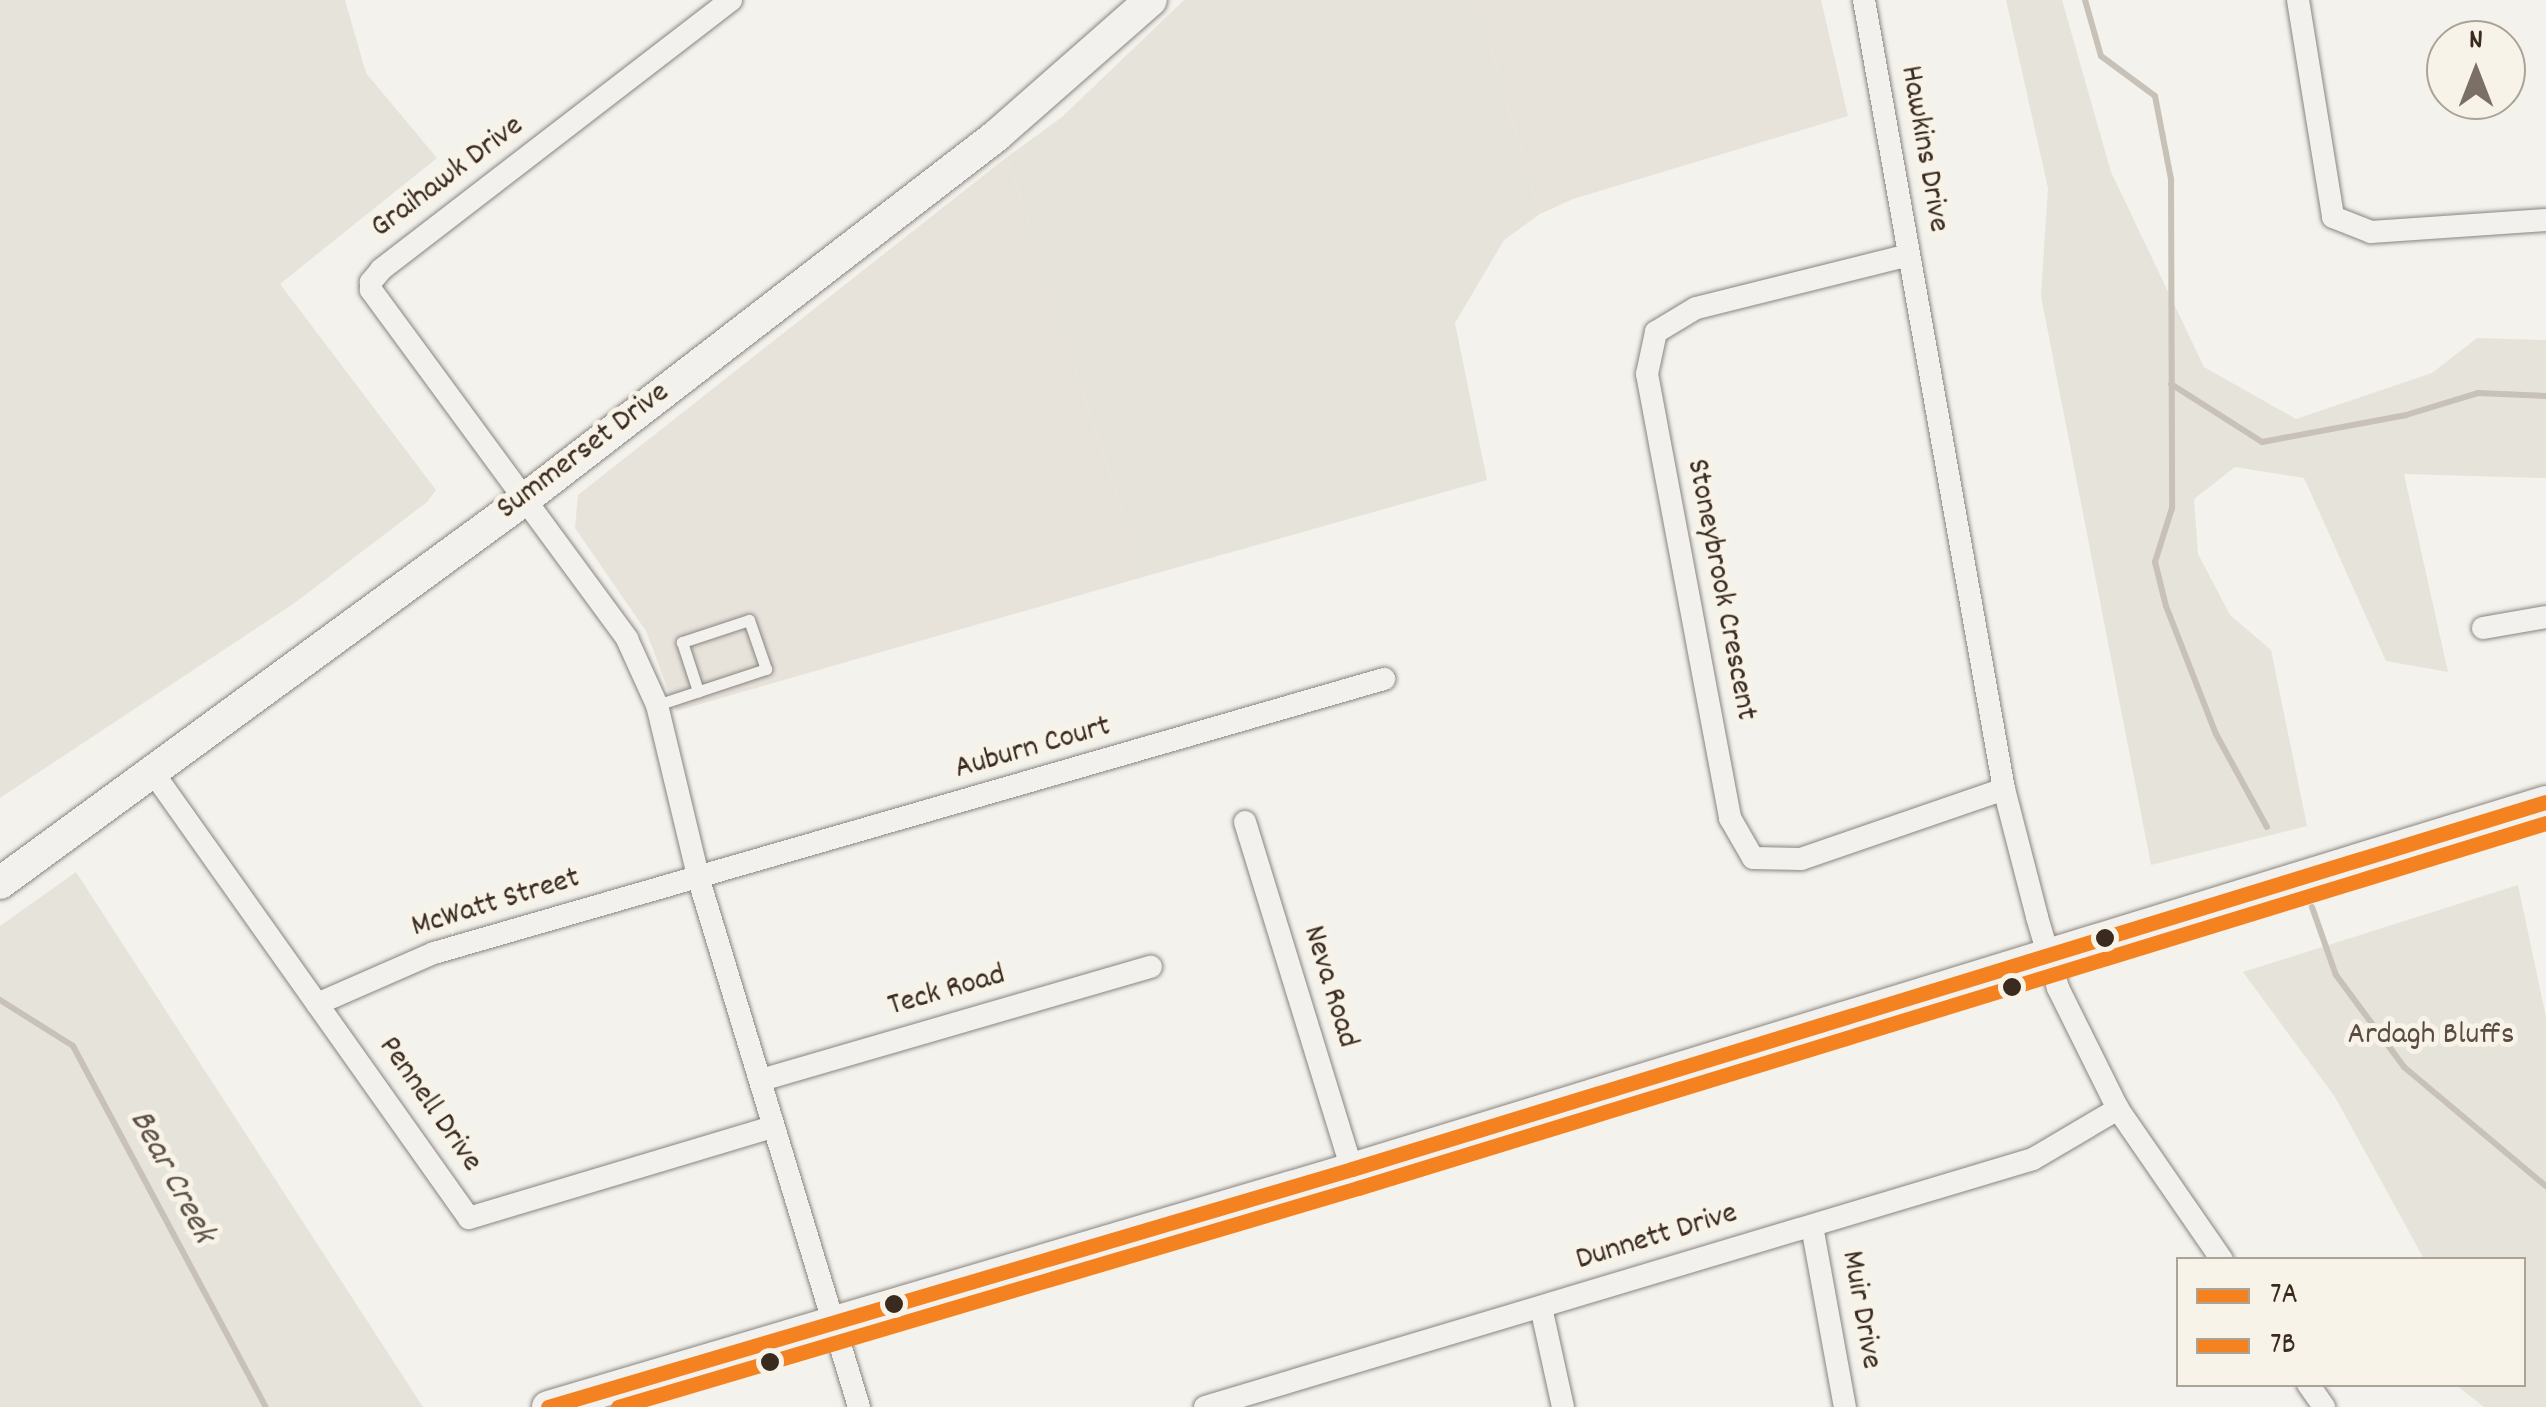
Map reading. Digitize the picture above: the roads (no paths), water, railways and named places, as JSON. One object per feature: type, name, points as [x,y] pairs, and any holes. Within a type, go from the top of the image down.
[{"type":"street","name":"Graihawk Drive","points":[[526,498],[376,302],[371,282],[381,270],[730,0]]},
{"type":"street","name":"Summerset Drive","points":[[0,883],[526,498],[996,136],[1151,0]]},
{"type":"street","name":"Hawkins Drive","points":[[1864,0],[2004,789],[2048,955],[2058,988],[2118,1109],[2220,1257]]},
{"type":"street","points":[[2298,0],[2333,216],[2372,232],[2546,220]]},
{"type":"street","name":"Stoneybrook Crescent","points":[[1910,255],[1696,308],[1656,332],[1647,374],[1730,818],[1753,858],[1801,859],[2004,789]]},
{"type":"street","points":[[526,498],[628,639],[656,705],[698,880],[859,1407]]},
{"type":"street","points":[[2484,628],[2546,617]]},
{"type":"street","name":"Auburn Court","points":[[698,880],[1384,679]]},
{"type":"street","name":"Pennell Drive","points":[[152,770],[469,1218],[773,1127]]},
{"type":"street","points":[[548,1407],[1352,1170],[2546,802]]},
{"type":"street","name":"Neva Road","points":[[1245,822],[1352,1170]]},
{"type":"street","name":"McWatt Street","points":[[318,1004],[434,953],[698,880]]},
{"type":"street","name":"Teck Road","points":[[761,1080],[1152,967]]},
{"type":"street","name":"Dunnett Drive","points":[[1205,1407],[2033,1159],[2118,1109]]},
{"type":"street","name":"Muir Drive","points":[[1812,1226],[1845,1407]]},
{"type":"street","points":[[1541,1307],[1563,1407]]},
{"type":"lane","points":[[656,705],[766,669],[749,620],[682,642],[698,691]]},
{"type":"waterway","points":[[2085,0],[2101,56],[2155,96],[2171,179],[2172,508],[2155,562],[2166,606],[2216,734],[2267,827]]},
{"type":"waterway","points":[[2171,384],[2262,442],[2406,415],[2478,393],[2546,396]]},
{"type":"waterway","points":[[2312,907],[2336,975],[2404,1067],[2546,1186]]},
{"type":"waterway","name":"Bear Creek","points":[[0,1000],[73,1046],[266,1407]]},
{"type":"park label","name":"Ardagh Bluffs","points":[[2431,1036]]}]
